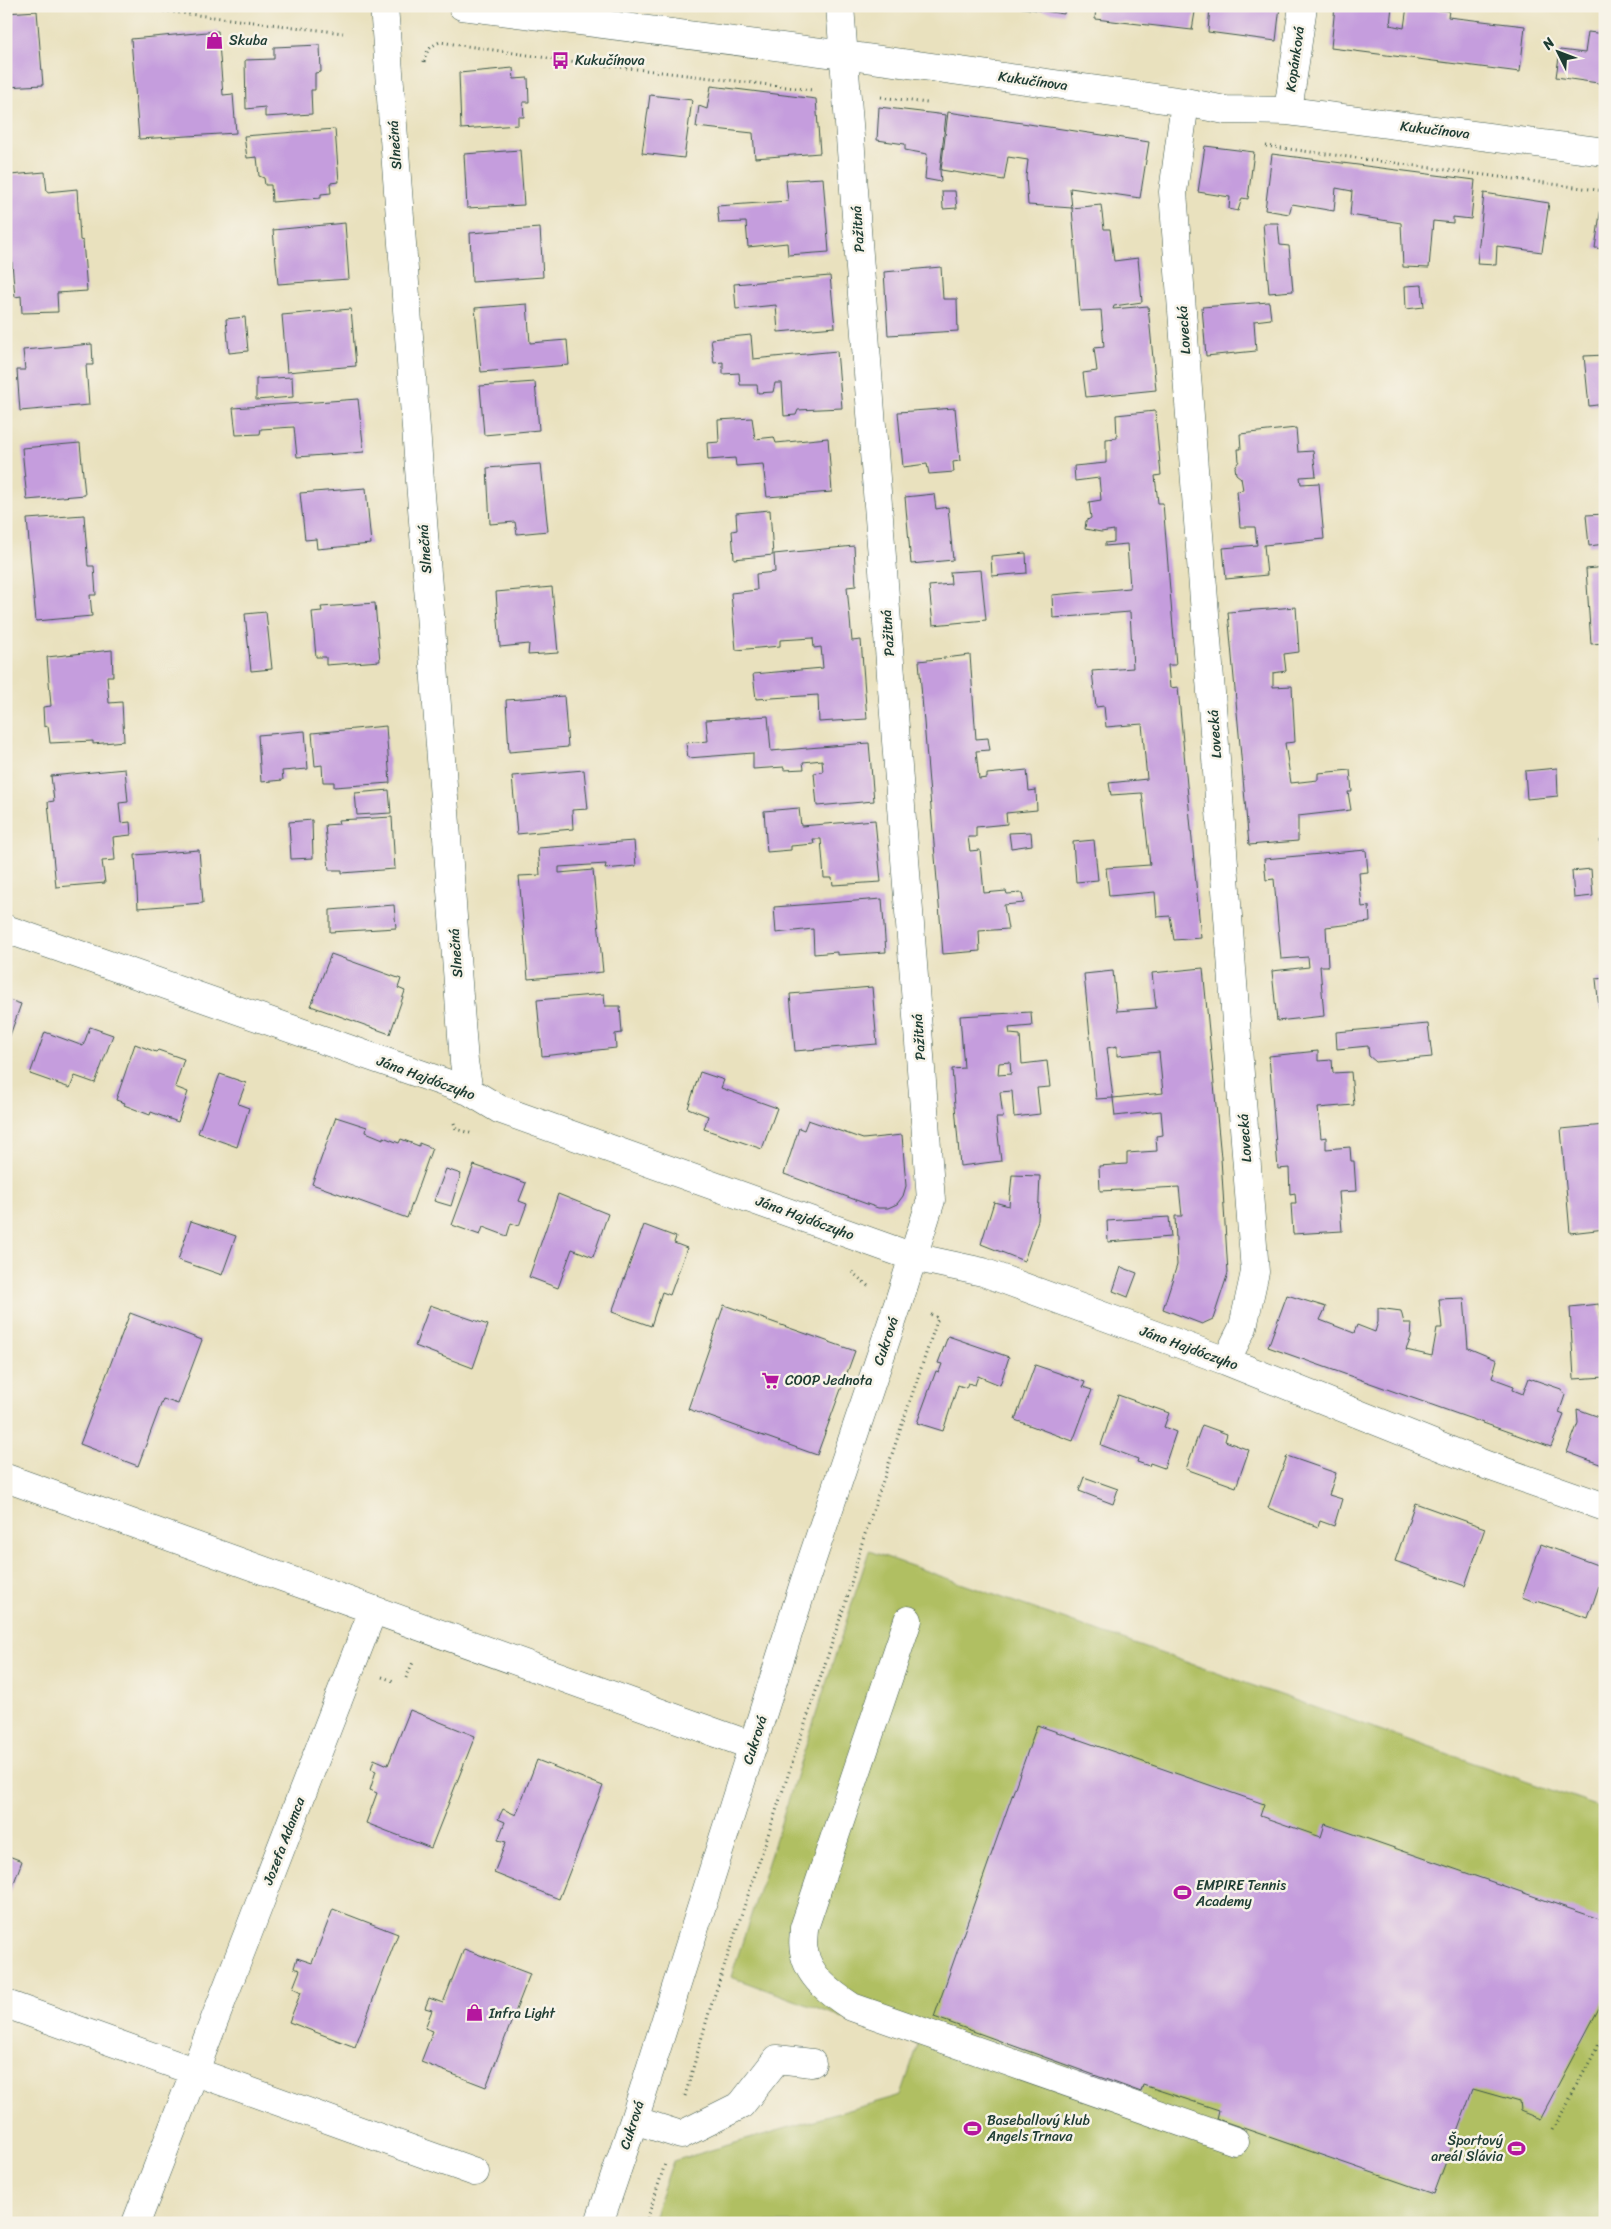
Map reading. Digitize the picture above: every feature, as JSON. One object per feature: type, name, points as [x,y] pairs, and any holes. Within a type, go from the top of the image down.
[{"type":"street","name":"Slnečná","points":[[384,6],[463,1052],[469,1091]]},
{"type":"street","name":"Kukučínova","points":[[462,6],[844,55],[1185,102],[1225,110],[1288,111],[1605,152]]},
{"type":"street","name":"Pažitná","points":[[840,6],[931,1200],[913,1257]]},
{"type":"street","name":"Kopánková","points":[[1288,111],[1303,6]]},
{"type":"street","name":"Lovecká","points":[[1185,102],[1173,192],[1256,1272],[1243,1327],[1226,1361]]},
{"type":"street","name":"Jána Hajdóczyho","points":[[6,929],[469,1091],[499,1109],[913,1257],[983,1272],[1226,1361],[1486,1465],[1605,1507]]},
{"type":"street","name":"Cukrová","points":[[599,2223],[634,2120],[804,1583],[913,1257]]},
{"type":"street","points":[[6,1478],[753,1746]]},
{"type":"street","name":"Jozefa Adamca","points":[[136,2223],[373,1610]]},
{"type":"street","points":[[908,1620],[804,1928],[804,1952],[812,1972],[830,1993],[852,2007],[1236,2141]]},
{"type":"street","points":[[6,2004],[474,2172]]},
{"type":"street","points":[[634,2120],[681,2135],[741,2105],[777,2058],[812,2063]]},
{"type":"path","points":[[124,6],[343,33]]},
{"type":"path","points":[[423,68],[425,54],[431,46],[440,42],[561,60],[822,92]]},
{"type":"path","points":[[1261,146],[1605,191]]},
{"type":"path","points":[[646,2223],[676,2134],[710,2009],[847,1598],[862,1543],[938,1318]]},
{"type":"path","points":[[1553,2130],[1605,2033]]},
{"type":"green space","name":"EMPIRE Tennis Academy","points":[[869,1551],[1605,1809],[1605,2223],[651,2223],[673,2161],[901,2095],[918,2045],[731,1977]]},
{"type":"building","points":[[1010,6],[1065,6],[1064,14]]},
{"type":"building","points":[[1096,6],[1196,6],[1192,30],[1095,19]]},
{"type":"building","points":[[1210,6],[1280,6],[1276,41],[1208,32]]},
{"type":"building","points":[[1335,6],[1392,6],[1390,25],[1404,28],[1407,6],[1449,11],[1448,17],[1525,26],[1520,72],[1331,48]]},
{"type":"building","points":[[37,11],[43,85],[6,87],[6,13]]},
{"type":"building","points":[[218,31],[223,95],[233,94],[236,133],[139,139],[131,39]]},
{"type":"building","points":[[1588,32],[1605,34],[1605,84],[1556,77],[1560,50],[1585,53]]},
{"type":"building","points":[[320,45],[321,72],[315,73],[315,90],[311,90],[312,114],[265,117],[265,107],[246,109],[245,60],[274,59],[274,47]]},
{"type":"building","points":[[513,68],[514,79],[528,78],[529,102],[523,102],[524,117],[518,117],[518,125],[461,129],[459,73]]},
{"type":"building","points":[[711,86],[816,99],[820,153],[755,158],[753,133],[696,127],[699,106],[707,109]]},
{"type":"building","points":[[650,95],[692,100],[684,158],[642,153]]},
{"type":"building","points":[[879,107],[946,115],[940,170],[941,182],[925,179],[927,154],[905,150],[905,144],[877,140]]},
{"type":"building","points":[[948,112],[1149,142],[1140,198],[1070,188],[1072,208],[1028,205],[1026,177],[1028,160],[1008,157],[1004,180],[941,170]]},
{"type":"building","points":[[335,129],[339,182],[330,183],[331,193],[321,194],[321,198],[272,202],[271,185],[265,185],[264,178],[259,176],[257,157],[247,158],[244,136]]},
{"type":"building","points":[[1205,146],[1254,152],[1248,199],[1242,198],[1238,211],[1229,209],[1230,197],[1198,192]]},
{"type":"building","points":[[520,150],[524,205],[467,208],[464,154]]},
{"type":"building","points":[[1272,154],[1475,180],[1471,219],[1453,217],[1453,223],[1433,221],[1429,268],[1403,267],[1401,223],[1350,215],[1352,191],[1336,188],[1334,211],[1292,204],[1289,214],[1265,210]]},
{"type":"building","points":[[45,172],[47,192],[77,189],[80,240],[83,241],[87,291],[57,293],[58,312],[22,313],[21,296],[15,297],[6,195],[11,195],[10,175]]},
{"type":"building","points":[[823,178],[829,252],[788,255],[787,243],[748,247],[746,222],[719,223],[717,206],[788,201],[786,180]]},
{"type":"building","points":[[942,191],[955,191],[957,208],[943,209]]},
{"type":"building","points":[[1484,193],[1549,203],[1542,252],[1497,246],[1496,265],[1477,264]]},
{"type":"building","points":[[1101,205],[1104,229],[1110,229],[1114,261],[1138,258],[1142,302],[1114,306],[1113,309],[1148,306],[1156,390],[1086,397],[1083,373],[1097,371],[1094,348],[1104,347],[1101,310],[1080,311],[1072,208]]},
{"type":"building","points":[[1601,207],[1605,208],[1605,249],[1595,248]]},
{"type":"building","points":[[345,223],[349,279],[278,284],[273,230]]},
{"type":"building","points":[[1263,223],[1278,223],[1280,245],[1289,246],[1293,291],[1269,293]]},
{"type":"building","points":[[540,228],[543,277],[472,282],[470,233]]},
{"type":"building","points":[[941,267],[943,299],[957,299],[958,331],[888,335],[884,272]]},
{"type":"building","points":[[830,276],[835,327],[778,332],[776,305],[736,309],[734,284]]},
{"type":"building","points":[[1422,285],[1424,307],[1406,309],[1405,286]]},
{"type":"building","points":[[1269,302],[1271,319],[1254,321],[1256,351],[1206,356],[1202,307]]},
{"type":"building","points":[[527,304],[530,343],[567,340],[569,365],[481,372],[475,308]]},
{"type":"building","points":[[351,309],[356,366],[287,372],[282,315]]},
{"type":"building","points":[[245,317],[248,351],[229,353],[226,319]]},
{"type":"building","points":[[751,335],[753,359],[837,351],[842,408],[798,410],[796,415],[784,416],[782,383],[775,383],[773,392],[758,393],[757,385],[740,385],[739,373],[723,374],[723,362],[714,363],[711,339]]},
{"type":"building","points":[[92,344],[93,365],[86,365],[89,405],[20,411],[17,370],[25,370],[23,350]]},
{"type":"building","points":[[1605,355],[1605,404],[1589,406],[1584,356]]},
{"type":"building","points":[[292,377],[293,397],[256,400],[256,379]]},
{"type":"building","points":[[535,382],[539,430],[484,435],[480,386]]},
{"type":"building","points":[[358,399],[364,452],[297,457],[294,427],[261,429],[260,434],[236,435],[233,408]]},
{"type":"building","points":[[955,408],[960,461],[953,462],[954,472],[929,474],[927,464],[903,467],[898,412]]},
{"type":"building","points":[[1155,411],[1161,475],[1155,476],[1158,503],[1163,503],[1176,665],[1168,665],[1170,688],[1178,687],[1201,938],[1174,940],[1170,916],[1157,917],[1155,892],[1109,896],[1106,868],[1150,865],[1142,793],[1111,795],[1109,783],[1147,779],[1142,724],[1106,727],[1104,706],[1096,707],[1092,671],[1133,668],[1130,612],[1053,618],[1052,595],[1130,588],[1127,544],[1105,546],[1105,543],[1114,542],[1114,530],[1101,532],[1085,529],[1086,521],[1091,518],[1089,502],[1101,500],[1099,478],[1075,481],[1074,466],[1106,463],[1106,439],[1117,438],[1116,415]]},
{"type":"building","points":[[752,418],[755,439],[774,437],[776,443],[828,438],[832,492],[767,497],[763,464],[736,466],[735,458],[708,460],[707,443],[719,442],[718,420]]},
{"type":"building","points":[[1296,428],[1298,452],[1313,451],[1316,476],[1300,477],[1301,484],[1319,483],[1324,539],[1264,545],[1267,575],[1226,579],[1223,548],[1257,545],[1255,527],[1240,527],[1237,491],[1243,490],[1241,478],[1236,474],[1235,467],[1239,461],[1238,449],[1241,449],[1240,434]]},
{"type":"building","points":[[80,443],[85,495],[27,500],[22,448]]},
{"type":"building","points":[[541,464],[548,531],[517,534],[515,522],[490,524],[487,468]]},
{"type":"building","points":[[366,488],[371,544],[317,549],[316,539],[305,540],[300,493]]},
{"type":"building","points":[[934,494],[936,509],[948,507],[953,560],[911,564],[905,497]]},
{"type":"building","points":[[770,510],[773,555],[734,559],[732,531],[737,530],[736,513]]},
{"type":"building","points":[[1605,514],[1605,544],[1589,546],[1586,515]]},
{"type":"building","points":[[84,515],[88,566],[94,566],[96,595],[90,595],[92,616],[36,621],[27,519]]},
{"type":"building","points":[[854,546],[856,586],[847,587],[852,641],[861,640],[867,719],[819,722],[818,695],[756,699],[753,674],[823,668],[821,647],[814,648],[813,638],[780,640],[780,646],[736,650],[731,593],[757,590],[756,574],[775,572],[774,554]]},
{"type":"building","points":[[1026,553],[1027,573],[992,576],[991,556]]},
{"type":"building","points":[[1605,567],[1605,643],[1591,644],[1586,569]]},
{"type":"building","points":[[981,570],[986,620],[933,625],[929,586],[951,584],[950,572]]},
{"type":"building","points":[[552,587],[558,653],[528,655],[529,644],[500,647],[496,592]]},
{"type":"building","points":[[375,603],[380,661],[326,665],[326,657],[316,657],[312,612],[322,611],[321,607]]},
{"type":"building","points":[[1296,607],[1299,652],[1284,654],[1286,671],[1273,673],[1273,687],[1292,686],[1295,742],[1285,743],[1291,783],[1318,780],[1318,773],[1350,770],[1352,792],[1348,792],[1351,810],[1298,816],[1298,841],[1249,845],[1228,612]]},
{"type":"building","points":[[266,612],[272,669],[251,671],[245,614]]},
{"type":"building","points":[[112,650],[113,676],[107,676],[109,703],[122,702],[124,741],[93,744],[93,741],[50,743],[48,726],[44,727],[43,707],[51,706],[47,657]]},
{"type":"building","points":[[970,655],[976,739],[988,738],[990,750],[976,751],[979,779],[987,778],[987,774],[1027,770],[1029,791],[1036,790],[1037,810],[1006,813],[1007,824],[976,827],[976,837],[968,837],[970,851],[980,850],[984,893],[1006,891],[1007,894],[1022,893],[1024,903],[1004,905],[1008,929],[979,931],[980,951],[943,954],[919,661]]},
{"type":"building","points":[[564,696],[568,747],[509,752],[506,700]]},
{"type":"building","points":[[768,716],[771,751],[869,743],[874,801],[817,806],[814,773],[823,772],[822,760],[803,762],[804,769],[784,770],[784,767],[753,769],[753,753],[688,758],[686,743],[708,741],[706,720]]},
{"type":"building","points":[[386,726],[390,783],[334,787],[334,782],[323,782],[322,765],[315,766],[312,733]]},
{"type":"building","points":[[305,731],[308,769],[282,771],[283,780],[261,782],[258,735]]},
{"type":"building","points":[[1557,768],[1558,796],[1527,799],[1525,771]]},
{"type":"building","points":[[125,769],[128,802],[119,803],[121,823],[130,822],[131,835],[113,837],[115,860],[102,861],[105,883],[56,887],[48,802],[54,801],[51,776]]},
{"type":"building","points":[[584,770],[588,809],[572,810],[573,829],[517,834],[512,776]]},
{"type":"building","points":[[389,790],[391,813],[357,815],[355,793]]},
{"type":"building","points":[[799,808],[801,826],[875,820],[881,882],[833,885],[832,878],[824,878],[821,839],[813,839],[814,844],[791,846],[791,850],[767,852],[764,811]]},
{"type":"building","points":[[392,817],[395,869],[342,873],[342,870],[329,870],[325,825],[339,824],[338,820]]},
{"type":"building","points":[[312,820],[313,858],[291,859],[289,822]]},
{"type":"building","points":[[1031,832],[1032,845],[1011,848],[1009,833]]},
{"type":"building","points":[[1605,839],[1605,867],[1602,868],[1600,840]]},
{"type":"building","points":[[1094,840],[1098,880],[1076,882],[1073,842]]},
{"type":"building","points":[[634,841],[636,866],[605,869],[606,864],[559,867],[559,873],[593,870],[603,972],[528,979],[519,876],[540,875],[538,848]]},
{"type":"building","points":[[199,850],[203,903],[138,908],[135,855]]},
{"type":"building","points":[[1366,850],[1368,872],[1359,873],[1362,907],[1369,906],[1370,922],[1326,927],[1328,966],[1320,966],[1324,1016],[1277,1021],[1272,971],[1309,967],[1308,957],[1281,959],[1274,879],[1266,880],[1264,859]]},
{"type":"building","points":[[1591,869],[1593,896],[1574,898],[1572,871]]},
{"type":"building","points":[[882,899],[886,952],[837,955],[837,952],[814,954],[813,929],[776,933],[774,907]]},
{"type":"building","points":[[394,905],[396,928],[330,932],[330,910]]},
{"type":"building","points":[[331,954],[401,979],[398,988],[405,991],[390,1034],[311,1006]]},
{"type":"building","points":[[1203,968],[1221,1158],[1228,1273],[1213,1319],[1202,1324],[1163,1309],[1177,1265],[1175,1216],[1182,1216],[1179,1187],[1100,1191],[1099,1166],[1127,1164],[1127,1153],[1157,1151],[1156,1136],[1163,1135],[1161,1111],[1115,1116],[1113,1098],[1096,1099],[1084,974],[1113,971],[1117,1011],[1156,1008],[1152,973]],"holes":[[[1117,1046],[1117,1056],[1159,1052],[1163,1093],[1113,1098],[1107,1048]]]},
{"type":"building","points":[[1605,978],[1605,1007],[1599,1008],[1596,979]]},
{"type":"building","points":[[872,987],[877,1044],[795,1051],[790,994]]},
{"type":"building","points":[[604,994],[605,1006],[620,1006],[622,1033],[615,1034],[616,1048],[542,1056],[537,1000]]},
{"type":"building","points":[[6,999],[21,1004],[7,1044],[6,1044]]},
{"type":"building","points":[[1031,1012],[1032,1026],[1009,1028],[1010,1034],[1020,1035],[1022,1064],[1047,1061],[1050,1087],[1037,1088],[1040,1114],[1014,1117],[1012,1091],[1000,1092],[1003,1118],[996,1118],[1001,1161],[960,1166],[952,1069],[964,1068],[960,1016]],"holes":[[[1010,1062],[1011,1074],[998,1075],[999,1063]]]},
{"type":"building","points":[[1428,1024],[1432,1057],[1376,1062],[1369,1056],[1368,1046],[1337,1049],[1336,1032]]},
{"type":"building","points":[[90,1027],[113,1035],[95,1083],[75,1076],[70,1088],[30,1074],[45,1032],[83,1046]]},
{"type":"building","points":[[135,1044],[156,1052],[158,1050],[184,1059],[175,1087],[188,1092],[178,1122],[151,1112],[150,1115],[116,1100]]},
{"type":"building","points":[[1318,1051],[1318,1061],[1332,1060],[1333,1073],[1351,1072],[1354,1105],[1318,1108],[1321,1138],[1326,1137],[1326,1149],[1350,1147],[1351,1161],[1354,1161],[1356,1191],[1339,1192],[1342,1231],[1293,1234],[1291,1204],[1296,1204],[1295,1193],[1290,1194],[1289,1168],[1278,1169],[1269,1056]]},
{"type":"building","points":[[700,1072],[724,1080],[721,1088],[777,1108],[762,1149],[704,1129],[708,1116],[688,1108]]},
{"type":"building","points":[[220,1074],[246,1083],[238,1104],[249,1108],[237,1147],[198,1133]]},
{"type":"building","points":[[336,1117],[367,1127],[366,1132],[383,1139],[383,1137],[399,1143],[401,1139],[419,1146],[419,1143],[432,1148],[407,1218],[312,1184]]},
{"type":"building","points":[[808,1120],[863,1139],[902,1135],[906,1186],[903,1196],[897,1204],[888,1208],[878,1208],[784,1174],[799,1128],[804,1130]]},
{"type":"building","points":[[1605,1125],[1605,1229],[1570,1233],[1561,1129]]},
{"type":"building","points":[[474,1165],[526,1183],[519,1201],[527,1204],[519,1226],[511,1223],[507,1236],[483,1227],[480,1235],[452,1225]]},
{"type":"building","points":[[446,1169],[461,1174],[451,1206],[434,1201]]},
{"type":"building","points":[[1012,1175],[1040,1176],[1038,1220],[1024,1261],[981,1244],[994,1202],[1009,1206]]},
{"type":"building","points":[[558,1194],[608,1214],[593,1257],[572,1249],[558,1288],[529,1277]]},
{"type":"building","points":[[1169,1217],[1171,1237],[1108,1242],[1107,1221]]},
{"type":"building","points":[[191,1221],[236,1236],[222,1275],[178,1260]]},
{"type":"building","points":[[644,1225],[676,1237],[674,1243],[687,1248],[670,1295],[662,1292],[651,1326],[612,1312]]},
{"type":"building","points":[[1121,1267],[1137,1273],[1128,1297],[1113,1291]]},
{"type":"building","points":[[1287,1295],[1326,1307],[1320,1320],[1354,1333],[1357,1325],[1375,1332],[1378,1322],[1378,1308],[1401,1311],[1404,1323],[1412,1323],[1411,1337],[1406,1350],[1432,1356],[1437,1328],[1442,1328],[1439,1299],[1464,1298],[1468,1348],[1497,1360],[1492,1378],[1514,1386],[1513,1390],[1523,1394],[1529,1378],[1561,1389],[1565,1395],[1559,1413],[1564,1415],[1551,1447],[1268,1347]]},
{"type":"building","points":[[1599,1304],[1605,1377],[1574,1379],[1570,1307]]},
{"type":"building","points":[[430,1305],[488,1325],[473,1368],[415,1346]]},
{"type":"building","name":"COOP Jednota","points":[[724,1305],[855,1351],[817,1455],[688,1409]]},
{"type":"building","points":[[130,1313],[202,1340],[178,1404],[163,1399],[138,1466],[80,1444]]},
{"type":"building","points":[[948,1336],[1009,1357],[1000,1385],[978,1376],[975,1385],[968,1383],[966,1388],[958,1385],[943,1431],[917,1423],[936,1371],[939,1372],[942,1364],[938,1363]]},
{"type":"building","points":[[1035,1365],[1085,1382],[1083,1387],[1092,1390],[1073,1441],[1015,1420]]},
{"type":"building","points":[[1118,1395],[1169,1413],[1164,1427],[1176,1432],[1164,1468],[1150,1463],[1149,1466],[1137,1462],[1138,1459],[1101,1445]]},
{"type":"building","points":[[1577,1409],[1605,1419],[1605,1466],[1567,1452],[1578,1423]]},
{"type":"building","points":[[1202,1425],[1227,1434],[1225,1441],[1249,1450],[1236,1487],[1186,1469]]},
{"type":"building","points":[[1287,1456],[1336,1473],[1329,1495],[1342,1499],[1334,1526],[1320,1521],[1318,1527],[1268,1508]]},
{"type":"building","points":[[1084,1477],[1118,1489],[1113,1504],[1079,1491]]},
{"type":"building","points":[[1415,1503],[1485,1528],[1465,1586],[1395,1561]]},
{"type":"building","points":[[1541,1544],[1605,1568],[1588,1618],[1522,1598]]},
{"type":"building","points":[[410,1710],[475,1736],[431,1848],[366,1823],[377,1793],[370,1790],[376,1771],[371,1769],[374,1759],[388,1765]]},
{"type":"building","points":[[1037,1725],[1264,1804],[1260,1816],[1321,1837],[1325,1824],[1605,1921],[1605,1997],[1540,2119],[1520,2111],[1519,2102],[1473,2089],[1434,2194],[1217,2119],[1219,2110],[1143,2085],[1141,2092],[934,2017]]},
{"type":"building","points":[[537,1760],[603,1786],[559,1899],[494,1873],[506,1842],[498,1840],[505,1822],[498,1819],[503,1809],[516,1815]]},
{"type":"building","points":[[6,1855],[22,1861],[8,1899],[6,1898]]},
{"type":"building","points":[[333,1909],[398,1934],[355,2047],[289,2022],[301,1992],[293,1988],[300,1970],[294,1968],[297,1958],[312,1963]]},
{"type":"building","points":[[464,1949],[530,1974],[486,2087],[421,2062],[433,2031],[425,2028],[432,2010],[425,2008],[429,1998],[443,2003]]},
{"type":"place","name":"Skuba","points":[[215,40]]},
{"type":"place","name":"Kukučínova","points":[[561,60]]},
{"type":"place","name":"COOP Jednota","points":[[771,1380]]},
{"type":"place","name":"EMPIRE Tennis Academy","points":[[1182,1893]]},
{"type":"place","name":"Infra Light","points":[[475,2013]]},
{"type":"place","name":"Baseballový klub Angels Trnava","points":[[973,2128]]},
{"type":"place","name":"Športový areál Slávia","points":[[1517,2148]]}]
